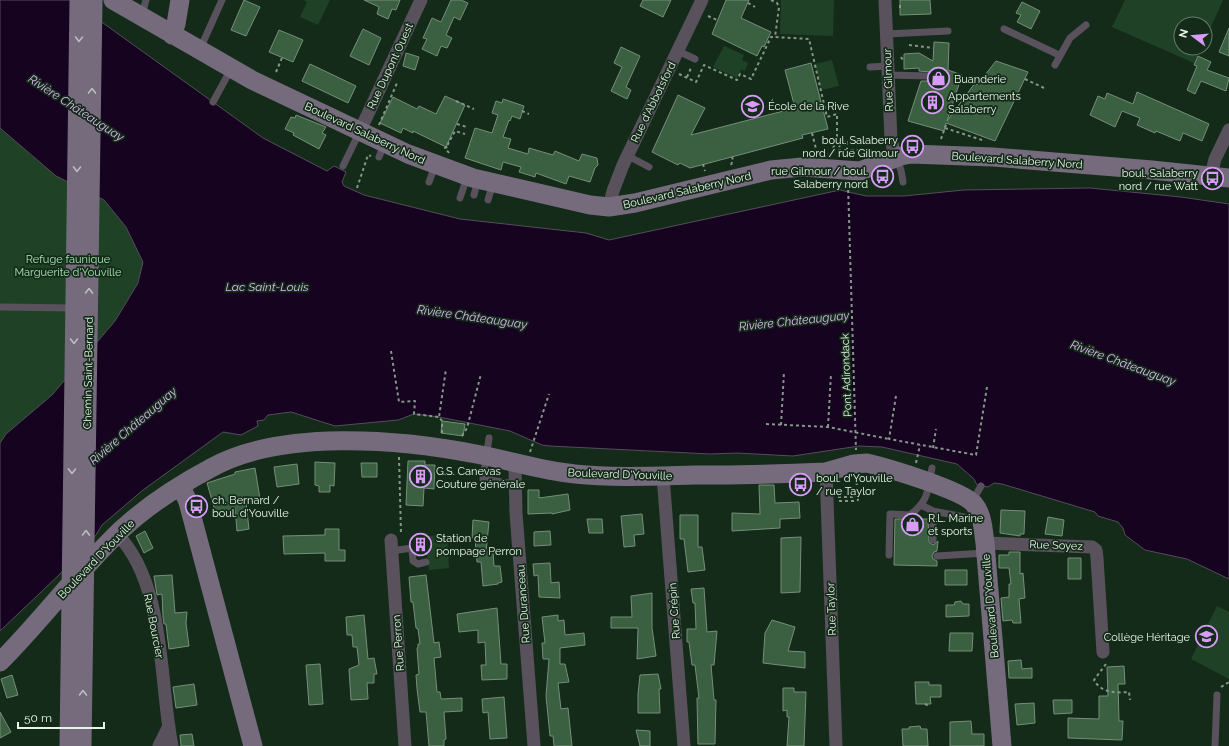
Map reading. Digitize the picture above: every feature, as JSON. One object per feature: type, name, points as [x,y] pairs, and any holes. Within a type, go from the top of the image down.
[{"type":"street","name":"Chemin Saint-Bernard","points":[[79,0],[75,308],[77,606],[82,746]]},
{"type":"street","name":"Chemin Saint-Bernard","points":[[68,746],[77,606],[93,0]]},
{"type":"street","name":"Boulevard Salaberry Nord","points":[[113,0],[144,8],[172,35],[231,68],[381,144],[432,174],[480,187],[573,202],[609,207],[681,192],[767,170],[802,167],[860,171],[911,154],[953,155],[1229,178]]},
{"type":"street","points":[[172,35],[176,24],[180,0]]},
{"type":"street","name":"Rue Dupont Ouest","points":[[359,133],[421,0]]},
{"type":"street","name":"Rue d'Abbotsford","points":[[609,207],[613,191],[628,156],[702,0]]},
{"type":"street","name":"Rue Gilmour","points":[[885,0],[890,140],[896,158]]},
{"type":"street","points":[[1210,176],[1215,159],[1229,130]]},
{"type":"street","name":"Boulevard D'Youville","points":[[0,662],[117,534],[151,506],[181,486],[225,461],[258,449],[287,445],[370,442],[416,444],[448,441],[487,447],[516,462],[573,474],[663,476],[826,472],[862,463],[914,474],[952,492],[968,510],[980,514],[985,548],[1002,746]]},
{"type":"street","name":"Rue Duranceau","points":[[516,462],[516,513],[534,746]]},
{"type":"street","name":"Rue Taylor","points":[[826,472],[836,746]]},
{"type":"street","name":"Rue Crépin","points":[[663,476],[684,746]]},
{"type":"street","points":[[181,486],[188,502],[253,746]]},
{"type":"street","name":"Rue Bourcier","points":[[117,534],[128,545],[135,556],[150,599],[162,664],[172,746]]},
{"type":"street","name":"Rue Perron","points":[[391,545],[406,746]]},
{"type":"street","name":"Rue Soyez","points":[[985,548],[1092,547],[1096,550],[1105,658]]},
{"type":"street","points":[[159,746],[169,726]]},
{"type":"lane","points":[[199,50],[222,0]]},
{"type":"lane","points":[[1054,65],[1070,38],[1086,25]]},
{"type":"lane","points":[[1004,29],[1059,55]]},
{"type":"lane","points":[[887,34],[948,31]]},
{"type":"lane","points":[[678,51],[695,59]]},
{"type":"lane","points":[[870,67],[888,71],[929,76]]},
{"type":"lane","points":[[212,102],[231,68]]},
{"type":"lane","points":[[343,166],[359,133]]},
{"type":"lane","points":[[628,156],[649,167]]},
{"type":"lane","points":[[896,158],[901,170],[903,182]]},
{"type":"lane","points":[[460,198],[480,187]]},
{"type":"lane","points":[[0,307],[75,308]]},
{"type":"lane","points":[[487,447],[483,479],[515,484]]},
{"type":"lane","points":[[889,555],[890,514],[910,515],[926,500],[914,474]]},
{"type":"lane","points":[[921,505],[933,511],[968,510],[981,486]]},
{"type":"lane","points":[[933,511],[933,540]]},
{"type":"lane","points":[[391,545],[412,548],[413,561],[418,564],[426,562]]},
{"type":"lane","points":[[937,556],[985,548]]},
{"type":"lane","points":[[1215,746],[1217,695]]},
{"type":"path","points":[[771,0],[778,4]]},
{"type":"path","points":[[775,37],[779,11],[778,4],[780,0]]},
{"type":"path","points":[[748,3],[755,7]]},
{"type":"path","points":[[708,16],[716,20]]},
{"type":"path","points":[[673,78],[679,74],[696,82],[704,65],[737,80],[740,74],[751,79],[771,37],[808,39],[827,116],[837,114],[837,137],[833,149]]},
{"type":"path","points":[[909,45],[933,48]]},
{"type":"path","points":[[901,57],[904,62]]},
{"type":"path","points":[[276,72],[282,58]]},
{"type":"path","points":[[1025,79],[1044,88]]},
{"type":"path","points":[[381,144],[379,122],[397,83]]},
{"type":"path","points":[[456,101],[474,109]]},
{"type":"path","points":[[522,111],[529,114]]},
{"type":"path","points":[[941,139],[947,122]]},
{"type":"path","points":[[456,124],[467,127]]},
{"type":"path","points":[[944,128],[991,141]]},
{"type":"path","points":[[448,152],[446,148],[449,146],[448,144],[454,131],[465,134]]},
{"type":"path","points":[[812,133],[817,153]]},
{"type":"path","points":[[847,158],[847,150],[847,142],[845,140],[840,145],[838,150],[847,150],[876,151]]},
{"type":"path","points":[[357,188],[368,155]]},
{"type":"path","name":"Pont Adirondack","points":[[848,181],[856,456]]},
{"type":"path","points":[[391,351],[399,402],[414,401],[414,414],[439,417]]},
{"type":"path","points":[[446,369],[439,417],[442,421],[441,433],[448,441]]},
{"type":"path","points":[[780,425],[784,372]]},
{"type":"path","points":[[464,432],[467,428],[481,374]]},
{"type":"path","points":[[828,427],[831,374]]},
{"type":"path","points":[[766,424],[828,427],[932,448],[976,455],[987,387]]},
{"type":"path","points":[[532,441],[549,394]]},
{"type":"path","points":[[889,439],[896,396]]},
{"type":"path","points":[[932,448],[936,429]]},
{"type":"path","points":[[914,474],[920,445]]},
{"type":"path","points":[[391,545],[402,533],[399,450]]},
{"type":"path","points":[[836,501],[858,500],[857,481]]},
{"type":"path","points":[[841,497],[856,496],[858,492]]},
{"type":"path","points":[[1105,658],[1094,680],[1096,684],[1100,688],[1115,693],[1129,692],[1130,700]]},
{"type":"path","points":[[925,704],[929,706]]},
{"type":"green space","points":[[304,0],[330,0],[318,25],[300,17],[307,2]]},
{"type":"green space","points":[[781,0],[834,0],[833,36],[780,34]]},
{"type":"green space","points":[[1125,0],[1223,0],[1213,22],[1213,16],[1173,16],[1173,54],[1112,27]]},
{"type":"green space","points":[[724,46],[744,55],[742,60],[748,63],[745,71],[741,70],[737,78],[713,67]]},
{"type":"green space","points":[[1178,56],[1197,56],[1194,63]]},
{"type":"green space","points":[[832,60],[839,86],[821,90],[815,64]]},
{"type":"green space","name":"Refuge faunique Marguerite d'Youville","points":[[0,128],[56,176],[104,200],[126,227],[143,262],[138,282],[115,321],[52,395],[6,434],[0,443]]},
{"type":"green space","points":[[447,535],[449,568],[429,570],[425,539],[428,536]]},
{"type":"green space","points":[[1217,606],[1229,612],[1229,679],[1191,659]]},
{"type":"water","points":[[0,0],[71,0],[263,138],[327,171],[334,166],[346,172],[342,182],[344,186],[364,195],[460,219],[586,233],[609,240],[840,190],[866,196],[904,196],[964,190],[1090,188],[1181,197],[1229,204],[1229,579],[1187,559],[1145,550],[1125,535],[1123,528],[1118,522],[1098,516],[1095,512],[1002,484],[994,483],[988,487],[977,485],[974,479],[957,464],[882,447],[859,446],[793,456],[737,453],[710,454],[550,446],[542,445],[510,431],[439,417],[414,414],[398,420],[335,426],[291,412],[268,415],[264,420],[257,421],[258,426],[241,435],[223,432],[143,490],[102,525],[96,535],[59,575],[0,631],[0,443],[6,434],[52,395],[115,321],[138,283],[143,262],[126,227],[104,200],[56,176],[0,128]]},
{"type":"building","points":[[244,0],[260,7],[246,36],[231,30]]},
{"type":"building","points":[[364,0],[400,0],[396,10],[392,9],[388,19],[377,14],[379,7]]},
{"type":"building","points":[[451,0],[461,0],[468,3],[460,20],[454,17],[446,35],[452,38],[447,48],[441,46],[437,56],[422,49],[427,39],[423,38],[432,18],[441,22]]},
{"type":"building","points":[[643,0],[671,0],[663,17],[640,6]]},
{"type":"building","points":[[726,0],[749,0],[741,18],[771,32],[764,47],[762,46],[757,56],[712,34]]},
{"type":"building","points":[[900,0],[930,0],[931,14],[900,15]]},
{"type":"building","points":[[1022,2],[1040,11],[1031,29],[1017,22],[1021,15],[1016,13]]},
{"type":"building","points":[[1229,28],[1229,56],[1219,52]]},
{"type":"building","points":[[363,29],[381,38],[369,65],[350,56]]},
{"type":"building","points":[[279,30],[303,40],[293,62],[269,52]]},
{"type":"building","points":[[934,42],[949,43],[948,70],[962,75],[947,121],[975,83],[977,85],[996,61],[1028,72],[995,141],[946,123],[944,131],[908,121],[921,81],[931,81],[934,76],[931,72],[919,71],[919,68],[904,69],[904,54],[919,53],[933,61]]},
{"type":"building","points":[[621,47],[640,56],[626,87],[631,90],[627,99],[611,91],[622,67],[614,63]]},
{"type":"building","points":[[406,53],[419,57],[415,70],[403,66]]},
{"type":"building","points":[[1198,56],[1211,62],[1207,70],[1229,78],[1226,91],[1201,81],[1195,94],[1187,90],[1197,66],[1194,65]]},
{"type":"building","points":[[811,63],[828,129],[802,135],[803,138],[690,168],[680,163],[678,165],[652,152],[678,95],[705,108],[691,135],[795,108],[785,70]]},
{"type":"building","points":[[310,64],[356,86],[348,103],[302,81]]},
{"type":"building","points":[[1137,92],[1209,124],[1202,141],[1183,133],[1180,141],[1156,131],[1155,133],[1137,125],[1140,118],[1122,111],[1115,127],[1090,115],[1098,96],[1105,99],[1107,93],[1133,104]]},
{"type":"building","points":[[445,96],[465,105],[446,147],[413,131],[413,133],[403,128],[401,133],[380,123],[393,97],[417,109],[419,106],[436,114]]},
{"type":"building","points":[[503,99],[524,106],[520,119],[512,116],[510,121],[509,120],[503,137],[511,139],[508,148],[528,154],[529,148],[553,155],[555,151],[579,161],[582,154],[597,158],[598,165],[595,168],[590,182],[569,176],[566,184],[536,173],[535,177],[519,172],[521,167],[503,162],[501,170],[465,158],[475,128],[492,133],[498,115],[492,113],[496,101],[502,103]]},
{"type":"building","points":[[296,115],[326,127],[322,133],[326,135],[319,149],[285,129],[291,117],[295,118]]},
{"type":"building","name":"G.S. Canevas Couture générale","points":[[442,421],[465,424],[463,436],[441,433]]},
{"type":"building","name":"G.S. Canevas Couture générale","points":[[408,461],[425,461],[425,465],[435,465],[434,489],[424,488],[423,506],[406,505]]},
{"type":"building","points":[[315,462],[335,463],[334,486],[330,485],[330,492],[319,492],[319,486],[315,485]]},
{"type":"building","points":[[361,463],[377,463],[377,477],[362,477]]},
{"type":"building","points":[[297,464],[299,484],[277,487],[274,467]]},
{"type":"building","points":[[255,468],[260,499],[246,502],[249,529],[237,531],[235,508],[216,514],[207,483],[235,474],[235,472]]},
{"type":"building","points":[[759,485],[774,485],[775,503],[799,502],[800,518],[780,519],[780,528],[732,531],[732,513],[760,514]]},
{"type":"building","points":[[528,490],[539,490],[539,498],[568,494],[570,510],[552,514],[528,514]]},
{"type":"building","points":[[1001,510],[1025,511],[1024,534],[1020,534],[1020,536],[1000,533]]},
{"type":"building","points":[[642,514],[644,534],[634,535],[635,546],[624,547],[621,516]]},
{"type":"building","points":[[680,515],[698,515],[698,547],[702,547],[705,570],[688,572],[684,539],[680,539]]},
{"type":"building","points":[[1048,517],[1064,520],[1062,536],[1045,534]]},
{"type":"building","points":[[587,519],[602,519],[603,533],[589,533]]},
{"type":"building","points":[[895,519],[928,519],[929,542],[933,545],[938,541],[937,551],[934,552],[932,556],[933,559],[937,561],[937,566],[894,565]]},
{"type":"building","points":[[473,520],[489,522],[486,552],[493,551],[494,566],[500,566],[502,582],[498,584],[483,586],[481,562],[477,562],[475,538],[472,538]]},
{"type":"building","points":[[325,529],[339,529],[339,550],[345,550],[345,561],[325,561],[325,553],[284,554],[283,536],[325,535]]},
{"type":"building","points":[[145,531],[153,548],[144,553],[136,536]]},
{"type":"building","points":[[550,531],[551,545],[534,546],[534,532]]},
{"type":"building","points":[[801,537],[800,592],[781,593],[781,538]]},
{"type":"building","name":"Station de pompage Perron","points":[[425,539],[427,554],[418,556],[417,547],[413,540]]},
{"type":"building","points":[[1009,552],[1020,552],[1020,574],[1023,573],[1025,598],[1019,599],[1021,623],[1013,623],[1012,620],[1003,621],[1001,598],[1009,597],[1009,584],[1011,584],[1009,568],[999,568],[999,555],[1009,555]]},
{"type":"building","points":[[1068,558],[1081,558],[1081,579],[1068,579]]},
{"type":"building","points":[[550,563],[551,583],[559,582],[560,598],[539,597],[538,575],[534,576],[533,564]]},
{"type":"building","points":[[945,570],[967,570],[967,585],[945,585]]},
{"type":"building","points":[[172,575],[175,613],[187,612],[186,623],[189,646],[169,649],[166,624],[164,624],[163,617],[162,594],[157,595],[154,576]]},
{"type":"building","points":[[426,575],[434,643],[439,642],[441,657],[434,658],[437,692],[440,692],[441,699],[462,698],[462,711],[444,712],[446,739],[444,740],[444,746],[429,746],[426,712],[420,712],[417,689],[416,675],[419,674],[417,648],[418,644],[420,644],[418,629],[416,628],[413,602],[411,602],[409,577]]},
{"type":"building","points":[[704,588],[707,632],[717,631],[714,665],[711,665],[714,700],[716,700],[715,744],[698,744],[697,698],[699,698],[695,665],[692,665],[689,642],[687,642],[687,629],[696,629],[695,603],[693,603],[691,589]]},
{"type":"building","points":[[652,593],[652,628],[656,656],[637,659],[638,628],[611,628],[611,617],[632,617],[631,596]]},
{"type":"building","points":[[961,601],[963,604],[969,604],[969,616],[946,617],[946,605],[954,605],[955,602]]},
{"type":"building","points":[[497,608],[501,664],[507,664],[507,679],[482,680],[481,665],[486,665],[485,642],[478,643],[478,630],[459,632],[457,614]]},
{"type":"building","points":[[364,615],[368,659],[374,658],[377,674],[374,674],[374,683],[367,683],[368,699],[351,700],[349,669],[359,665],[357,647],[353,647],[352,635],[347,635],[346,617]]},
{"type":"building","points":[[558,615],[558,621],[564,620],[565,635],[584,633],[585,645],[560,648],[560,664],[565,664],[569,682],[558,683],[561,709],[568,708],[572,746],[554,746],[553,736],[550,736],[546,696],[549,659],[543,659],[542,643],[545,643],[542,617]]},
{"type":"building","points":[[772,620],[795,627],[788,651],[805,652],[805,668],[763,663],[765,633]]},
{"type":"building","points":[[950,633],[973,633],[972,651],[949,651]]},
{"type":"building","points":[[1021,660],[1022,669],[1032,668],[1032,678],[1009,678],[1008,661]]},
{"type":"building","points":[[320,664],[323,704],[309,705],[306,665]]},
{"type":"building","points":[[1124,666],[1125,684],[1118,684],[1119,721],[1123,721],[1122,740],[1068,738],[1068,718],[1099,719],[1099,696],[1108,696],[1107,667]]},
{"type":"building","points":[[658,674],[661,689],[659,689],[660,713],[638,713],[640,675]]},
{"type":"building","points":[[12,675],[18,695],[7,698],[1,679]]},
{"type":"building","points":[[915,682],[929,682],[929,685],[941,685],[941,697],[930,697],[931,704],[916,704]]},
{"type":"building","points":[[194,684],[197,705],[176,708],[173,687]]},
{"type":"building","points":[[783,688],[794,688],[794,692],[806,692],[804,746],[787,746],[789,717],[787,717],[787,710],[783,711]]},
{"type":"building","points":[[504,697],[507,738],[490,739],[488,712],[483,713],[482,699]]},
{"type":"building","points":[[1053,700],[1072,700],[1072,713],[1054,714]]},
{"type":"building","points":[[1034,703],[1035,723],[1017,725],[1015,704]]},
{"type":"building","points":[[0,712],[11,732],[0,738]]},
{"type":"building","points":[[971,721],[972,734],[984,734],[984,746],[950,746],[950,722]]},
{"type":"building","points":[[920,726],[921,729],[927,729],[928,746],[903,746],[902,729]]},
{"type":"building","points":[[636,730],[650,731],[650,746],[640,746]]},
{"type":"building","points":[[192,734],[194,746],[181,746],[180,735]]},
{"type":"place","name":"Buanderie","points":[[939,79]]},
{"type":"place","name":"Appartements Salaberry","points":[[933,102]]},
{"type":"place","name":"École de la Rive","points":[[752,106]]},
{"type":"place","name":"boul. Salaberry nord / rue Gilmour","points":[[913,146]]},
{"type":"place","name":"rue Gilmour / boul. Salaberry nord","points":[[883,177]]},
{"type":"place","name":"boul. Salaberry nord / rue Watt","points":[[1213,179]]},
{"type":"place","name":"G.S. Canevas Couture générale","points":[[421,477]]},
{"type":"place","name":"boul. d'Youville / rue Taylor","points":[[801,484]]},
{"type":"place","name":"ch. Bernard / boul. d'Youville","points":[[197,506]]},
{"type":"place","name":"R.L. Marine et sports","points":[[913,524]]},
{"type":"place","name":"Station de pompage Perron","points":[[420,544]]},
{"type":"place","name":"Collège Héritage","points":[[1206,637]]},
{"type":"water label","name":"Rivière Châteauguay","points":[[76,108]]},
{"type":"water label","name":"Lac Saint-Louis","points":[[267,287]]},
{"type":"water label","name":"Rivière Châteauguay","points":[[472,317]]},
{"type":"water label","name":"Rivière Châteauguay","points":[[794,321]]},
{"type":"water label","name":"Rivière Châteauguay","points":[[1123,363]]},
{"type":"water label","name":"Rivière Châteauguay","points":[[133,426]]}]
